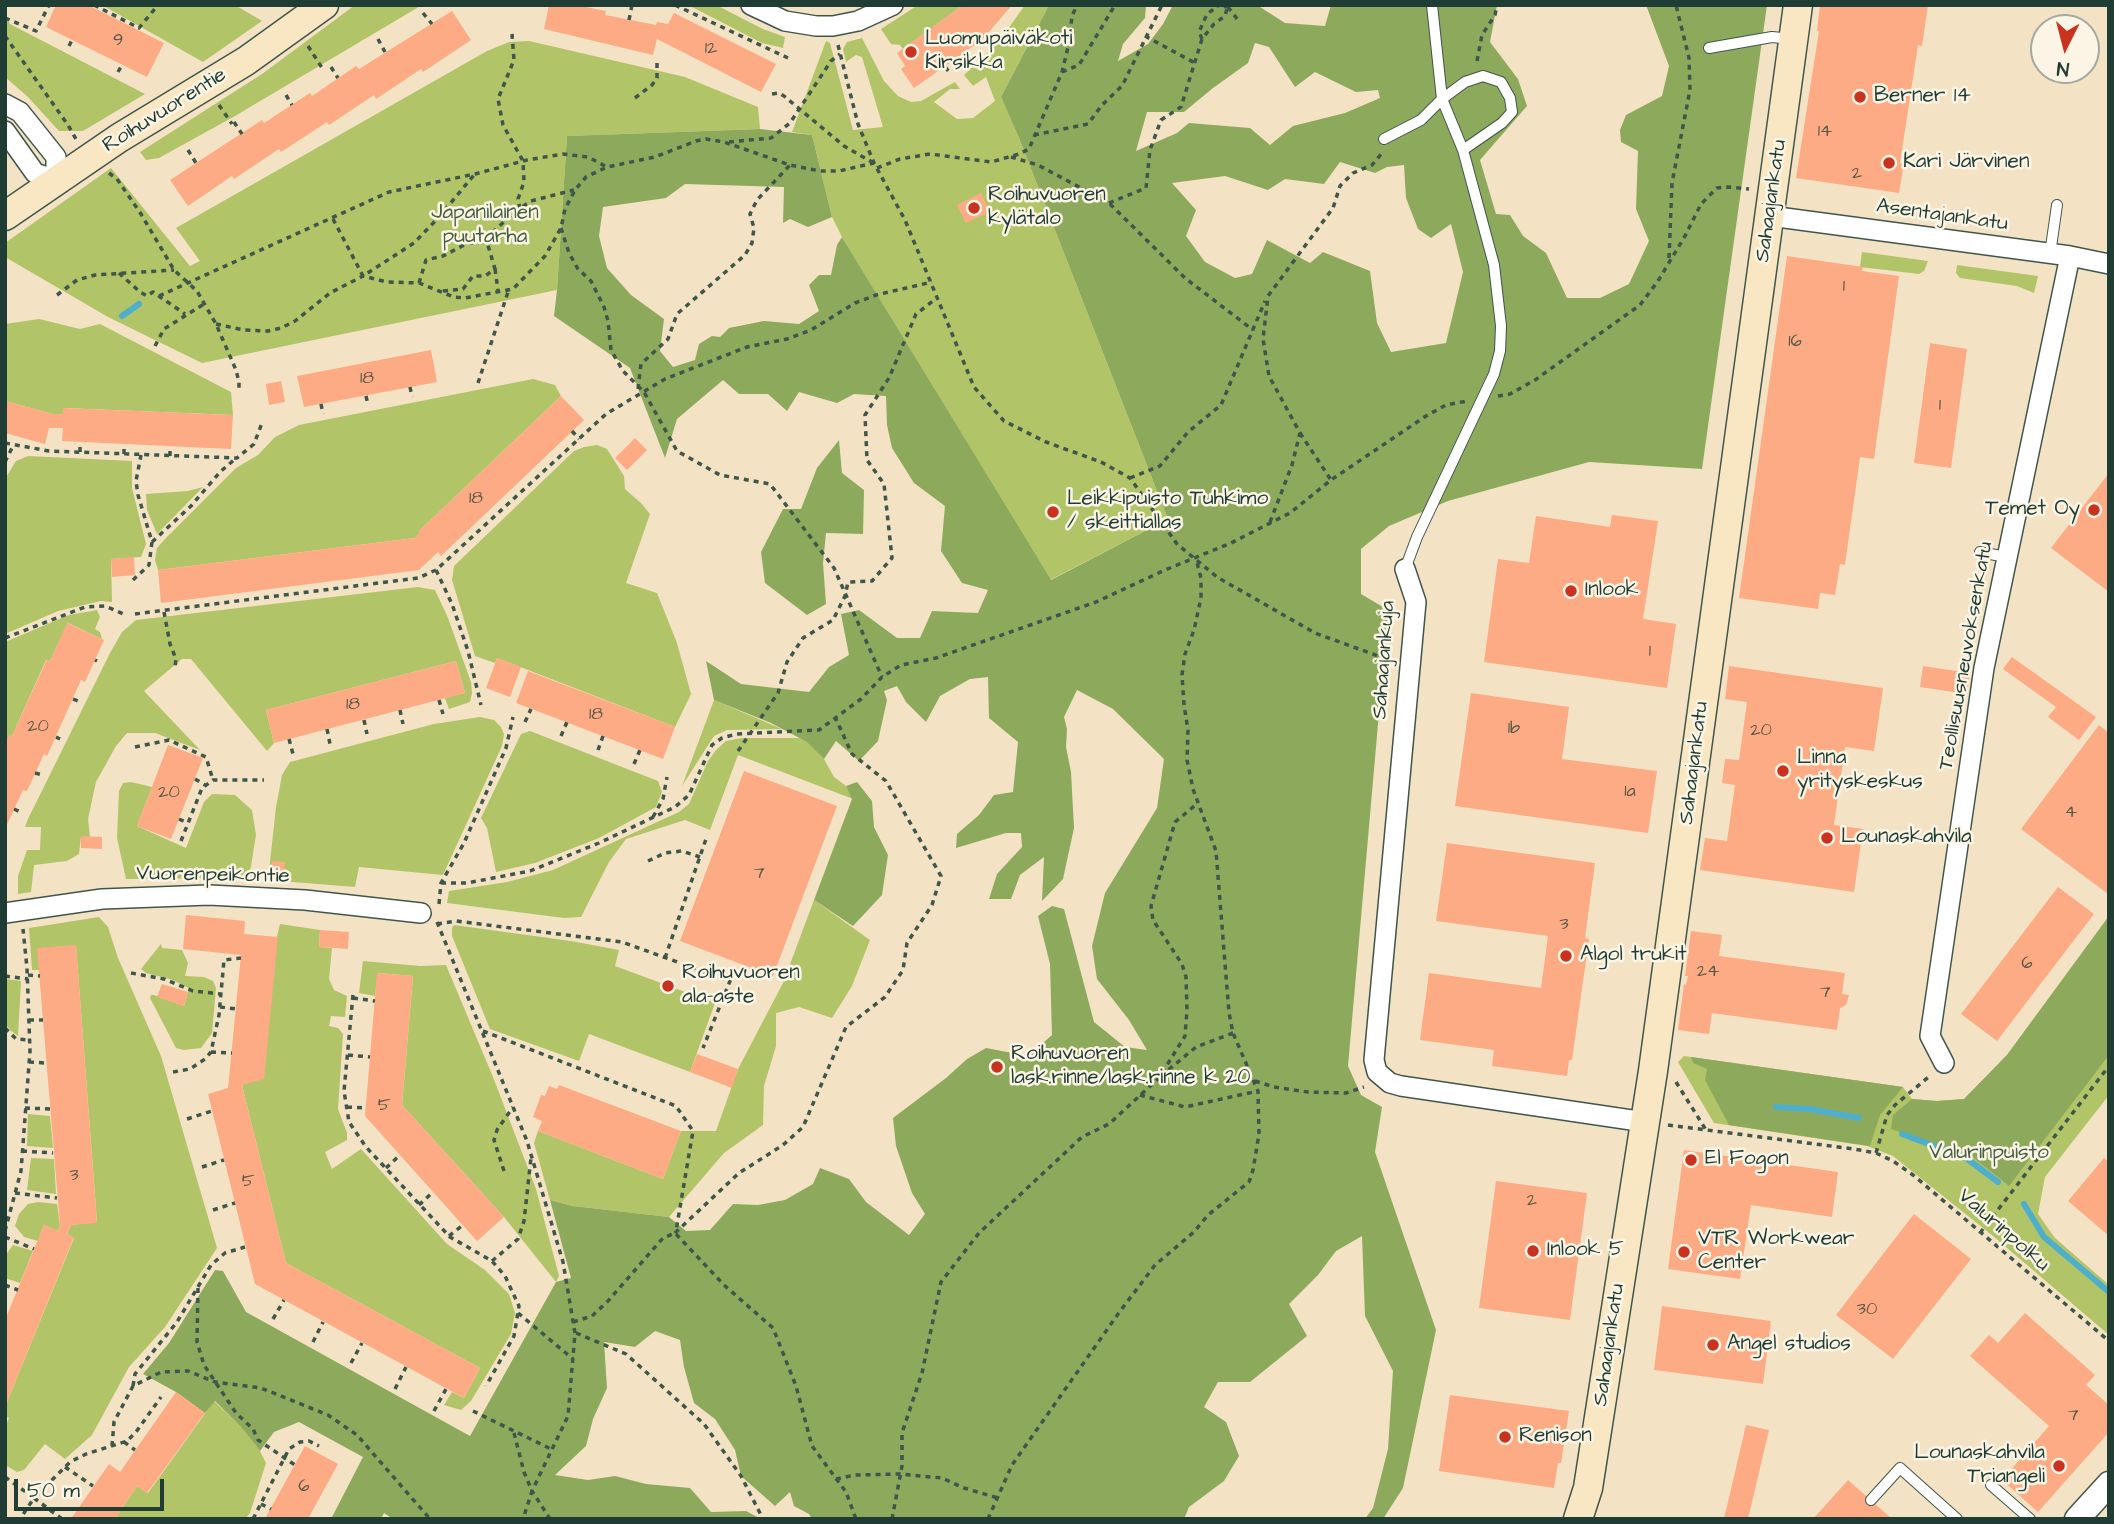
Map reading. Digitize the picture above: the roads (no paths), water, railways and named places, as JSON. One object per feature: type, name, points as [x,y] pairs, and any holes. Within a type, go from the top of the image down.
[{"type":"main road","name":"Roihuvuorentie","points":[[5,216],[56,180],[246,61],[324,5]]},
{"type":"main road","name":"Sahaajankatu","points":[[1578,1519],[1588,1488],[1654,1123],[1798,5]]},
{"type":"street","points":[[751,5],[785,21],[833,26],[859,21],[893,5]]},
{"type":"street","points":[[5,104],[20,112],[56,157],[56,180],[36,173],[5,131]]},
{"type":"street","name":"Asentajankatu","points":[[1770,216],[2070,256],[2109,264]]},
{"type":"street","name":"Teollisuusneuvoksenkatu","points":[[1944,1063],[1930,1036],[1984,668],[2070,256]]},
{"type":"street","name":"Sahaajankuja","points":[[1405,569],[1416,602],[1374,1060],[1377,1072],[1390,1083],[1401,1086],[1654,1123]]},
{"type":"street","name":"Vuorenpeikontie","points":[[13,911],[102,899],[209,895],[305,900],[429,918]]},
{"type":"street","points":[[2077,1519],[2109,1484]]},
{"type":"lane","name":"Sahaajankuja","points":[[1405,569],[1417,537],[1494,374],[1500,351],[1501,306],[1494,265],[1463,150],[1442,99],[1432,5]]},
{"type":"lane","points":[[1709,48],[1772,37],[1794,39]]},
{"type":"lane","points":[[1384,139],[1421,120],[1442,99],[1465,82],[1483,76],[1501,82],[1510,98],[1511,112],[1502,123],[1463,150]]},
{"type":"lane","points":[[2050,254],[2057,205]]},
{"type":"lane","points":[[1980,552],[2006,558]]},
{"type":"lane","points":[[1871,1500],[1900,1468],[1957,1519]]},
{"type":"lane","points":[[1991,1485],[2029,1519]]},
{"type":"waterway","points":[[122,316],[139,304]]},
{"type":"waterway","points":[[1776,1107],[1810,1109],[1859,1118]]},
{"type":"waterway","points":[[1902,1134],[1966,1158],[1998,1182]]},
{"type":"waterway","points":[[2024,1204],[2044,1237],[2109,1292]]},
{"type":"place","name":"Luomupäiväkoti Kirsikka","points":[[911,52]]},
{"type":"place","name":"Berner 14","points":[[1860,97]]},
{"type":"place","name":"Kari Järvinen","points":[[1889,163]]},
{"type":"place","name":"Roihuvuoren kylätalo","points":[[974,208]]},
{"type":"place","name":"Temet Oy","points":[[2094,510]]},
{"type":"place","name":"Leikkipuisto Tuhkimo / skeittiallas","points":[[1053,512]]},
{"type":"place","name":"Inlook","points":[[1571,591]]},
{"type":"place","name":"Linna yrityskeskus","points":[[1783,771]]},
{"type":"place","name":"Lounaskahvila","points":[[1827,838]]},
{"type":"place","name":"Algol trukit","points":[[1566,956]]},
{"type":"place","name":"Roihuvuoren ala-aste","points":[[668,986]]},
{"type":"place","name":"Roihuvuoren lask.rinne/lask.rinne k 20","points":[[997,1067]]},
{"type":"place","name":"El Fogon","points":[[1691,1160]]},
{"type":"place","name":"Inlook 5","points":[[1533,1251]]},
{"type":"place","name":"VTR Workwear Center","points":[[1684,1252]]},
{"type":"place","name":"Angel studios","points":[[1713,1345]]},
{"type":"place","name":"Renison","points":[[1505,1437]]},
{"type":"place","name":"Lounaskahvila Triangeli","points":[[2059,1466]]},
{"type":"park label","name":"Japanilainen puutarha","points":[[485,226]]},
{"type":"park label","name":"Valurinpuisto","points":[[1989,1154]]}]
